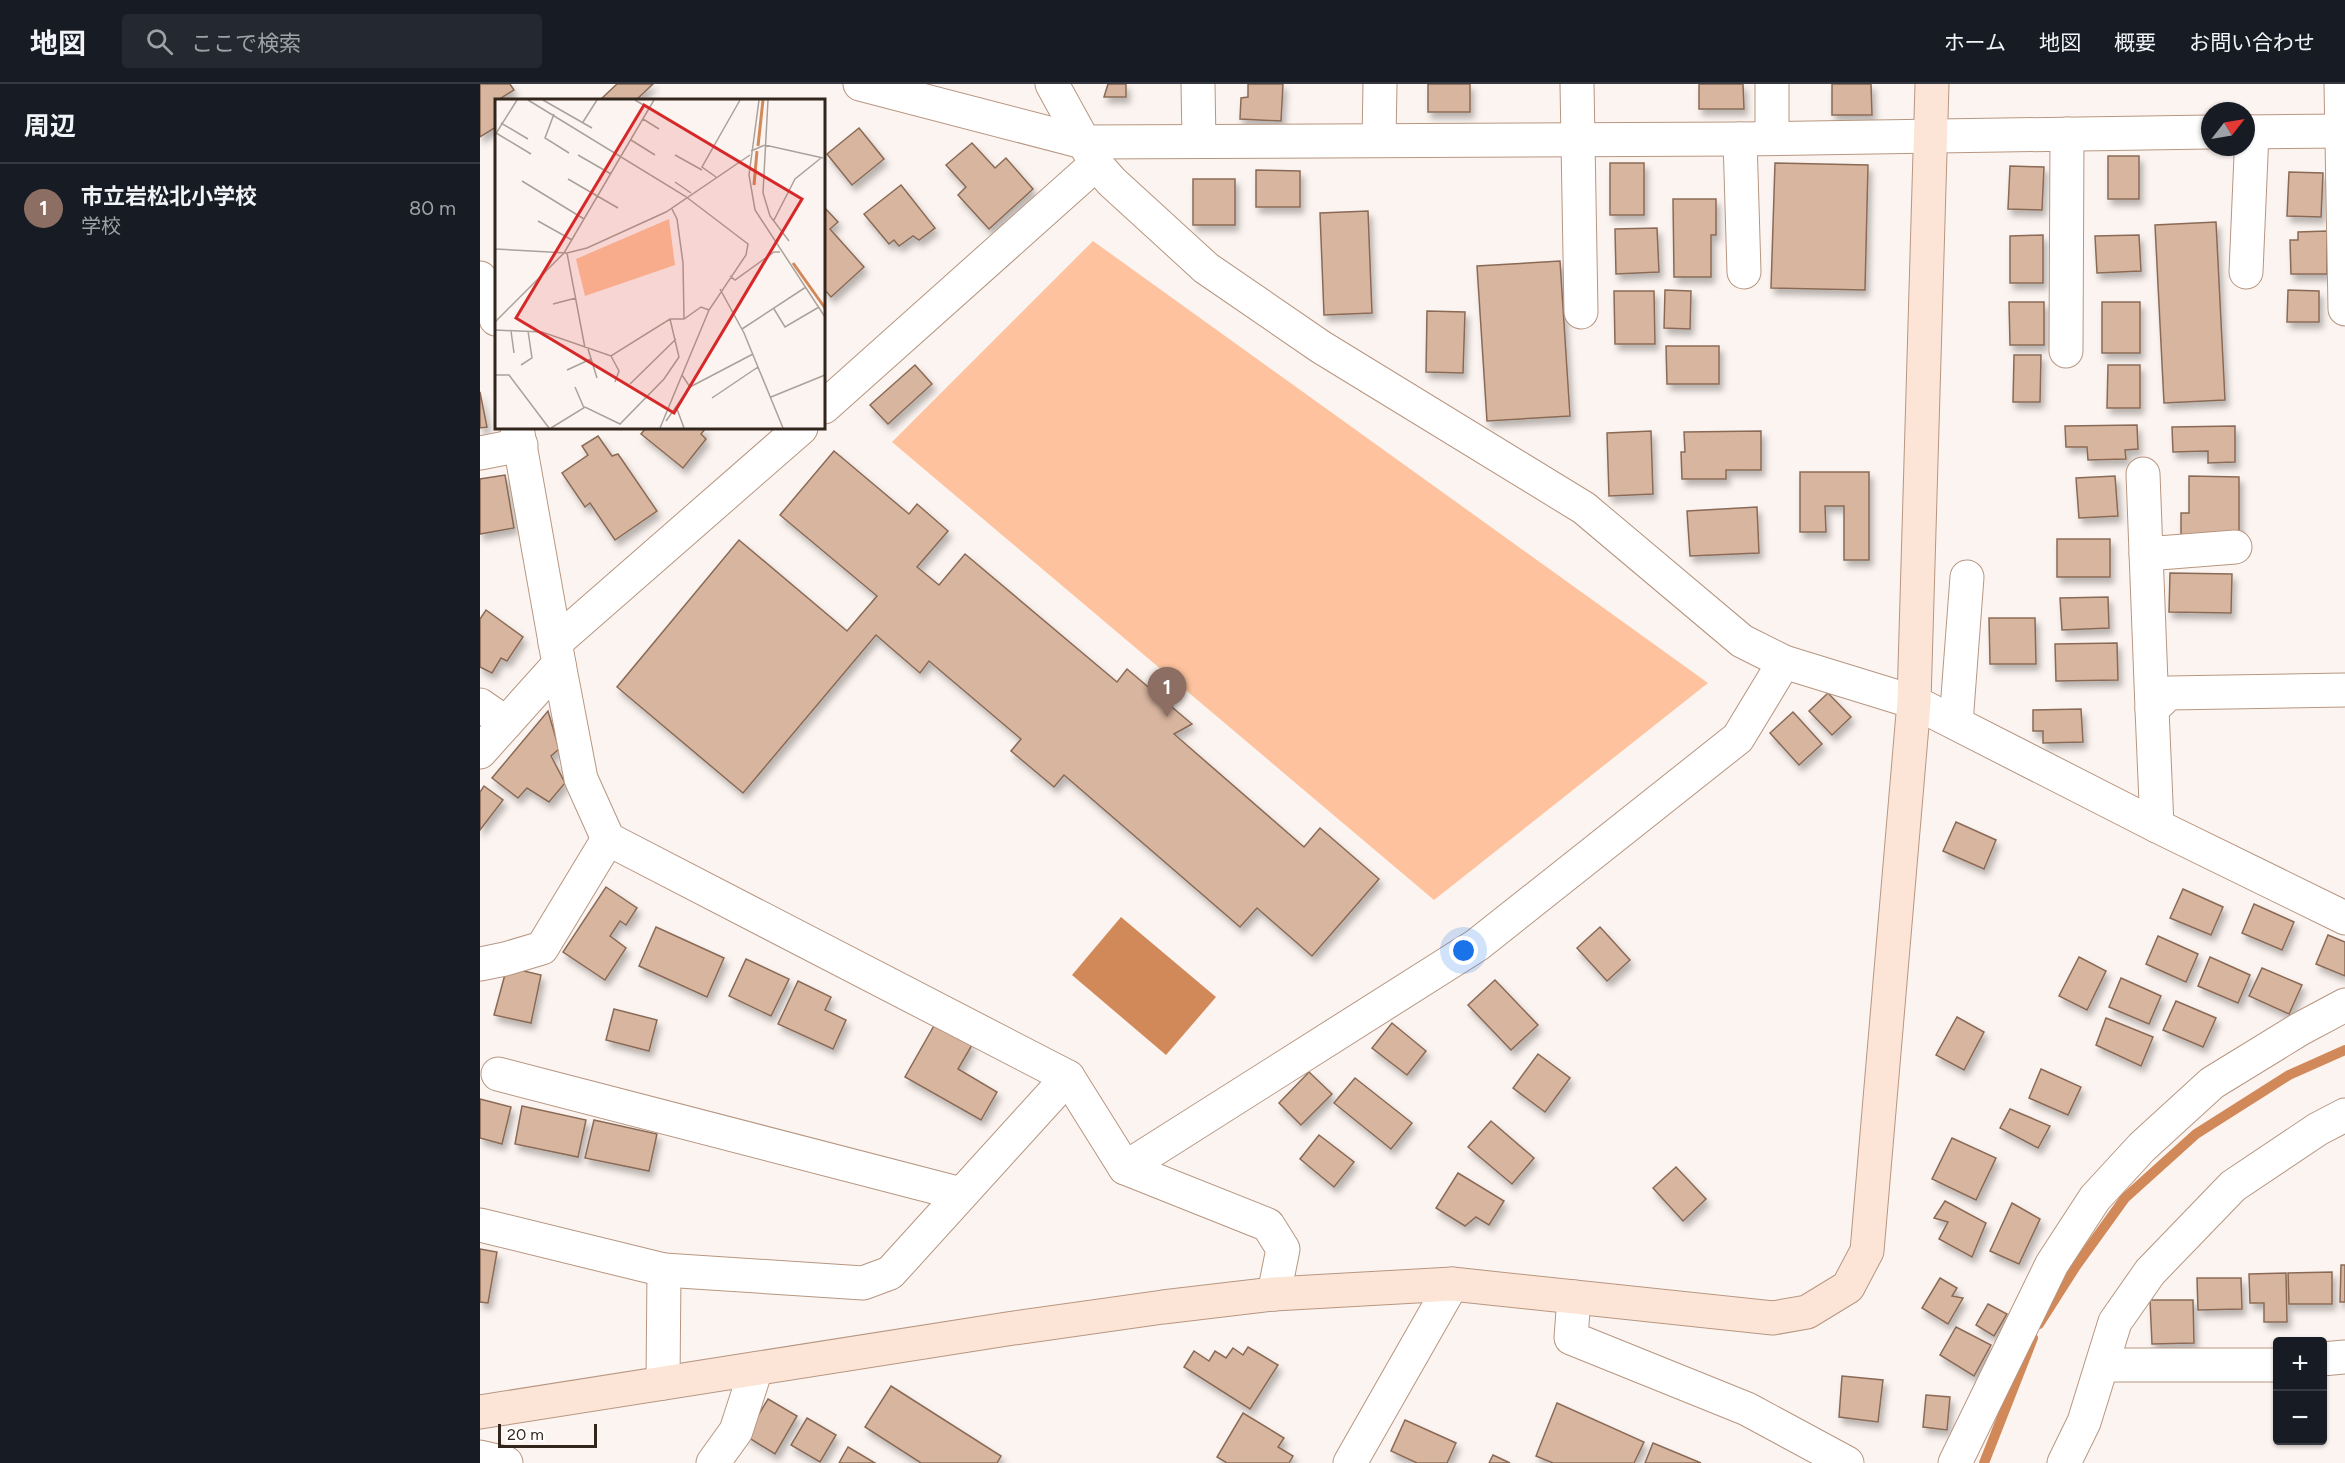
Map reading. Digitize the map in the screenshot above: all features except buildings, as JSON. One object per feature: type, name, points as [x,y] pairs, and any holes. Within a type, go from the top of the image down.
[{"type":"street","points":[[860,84],[1089,153],[1199,141],[1740,139],[2201,132]]},
{"type":"street","points":[[1052,84],[1089,153],[1112,182],[1206,268],[1321,347],[1584,508],[1742,641],[1784,662],[1914,702],[2157,826],[2345,918]]},
{"type":"street","points":[[1198,84],[1199,141]]},
{"type":"street","points":[[1379,140],[1380,84]]},
{"type":"street","points":[[1577,84],[1581,312]]},
{"type":"street","points":[[1772,84],[1772,138]]},
{"type":"street","points":[[480,1412],[1163,1307],[1274,1294],[1452,1284],[1773,1318],[1807,1312],[1848,1287],[1867,1251],[1914,702],[1932,84]]},
{"type":"street","points":[[2341,84],[2345,309]]},
{"type":"street","points":[[2255,132],[2343,131]]},
{"type":"street","points":[[2066,351],[2067,134]]},
{"type":"street","points":[[1740,139],[1744,272]]},
{"type":"street","points":[[830,389],[1089,153]]},
{"type":"street","points":[[2246,272],[2248,156]]},
{"type":"street","points":[[480,278],[493,303],[495,314]]},
{"type":"street","points":[[480,752],[493,714],[800,429]]},
{"type":"street","points":[[480,453],[519,436],[581,779],[608,839],[1068,1077],[1125,1168],[1268,1226],[1283,1249],[1274,1294]]},
{"type":"street","points":[[2143,474],[2157,826]]},
{"type":"street","points":[[2146,554],[2235,548]]},
{"type":"street","points":[[1956,723],[1968,577]]},
{"type":"street","points":[[1125,1168],[1477,945],[1738,738],[1784,662]]},
{"type":"street","points":[[2152,709],[2169,693],[2345,690]]},
{"type":"street","points":[[480,964],[542,948],[608,839]]},
{"type":"street","points":[[1955,1463],[2052,1264],[2095,1198],[2142,1147],[2212,1083],[2300,1029],[2345,1005]]},
{"type":"street","points":[[498,1074],[961,1194]]},
{"type":"street","points":[[480,1225],[664,1270],[863,1283],[890,1273],[1068,1077]]},
{"type":"street","points":[[2064,1463],[2084,1422],[2115,1322],[2150,1272],[2242,1180],[2318,1129],[2345,1115]]},
{"type":"street","points":[[663,1383],[664,1270]]},
{"type":"street","points":[[1350,1463],[1452,1284]]},
{"type":"street","points":[[1574,1297],[1572,1338],[1747,1408],[1847,1463]]},
{"type":"street","points":[[2327,1359],[2345,1357]]},
{"type":"street","points":[[2103,1365],[2273,1366]]},
{"type":"street","points":[[713,1463],[736,1431],[756,1369]]},
{"type":"street","points":[[480,1457],[506,1463]]},
{"type":"shaded area","points":[[1093,241],[1708,683],[1434,900],[892,442]]},
{"type":"shaded area","points":[[1121,917],[1216,997],[1166,1055],[1072,975]]},
{"type":"waterway","points":[[2039,1324],[2076,1266],[2125,1198],[2196,1134],[2289,1075],[2345,1050]]},
{"type":"waterway","points":[[1984,1463],[2033,1338]]},
{"type":"place","name":"市立岩松北小学校","points":[[1167,717]]}]
